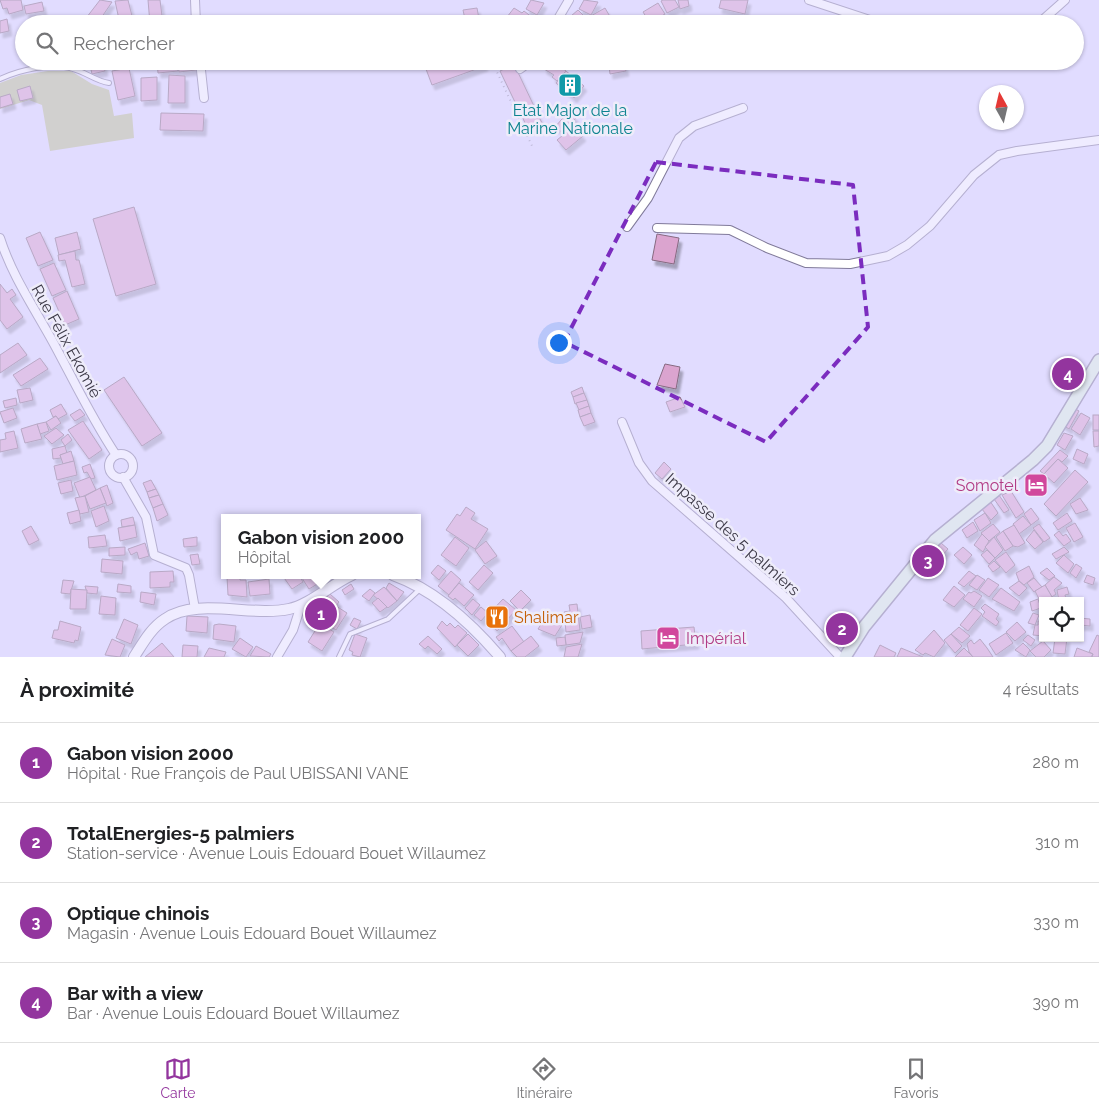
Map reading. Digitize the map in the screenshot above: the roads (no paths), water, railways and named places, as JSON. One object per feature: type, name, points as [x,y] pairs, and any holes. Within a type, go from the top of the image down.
[{"type":"main road","points":[[845,657],[864,627],[935,540],[1033,460],[1047,446],[1099,360]]},
{"type":"street","points":[[195,0],[196,15]]},
{"type":"street","points":[[560,15],[569,0]]},
{"type":"street","points":[[809,0],[855,15]]},
{"type":"street","points":[[1048,15],[1064,0]]},
{"type":"street","points":[[201,70],[204,98]]},
{"type":"street","points":[[627,227],[648,198],[679,138],[694,126],[743,108]]},
{"type":"street","points":[[657,228],[730,230],[767,248],[806,263],[850,264],[888,256],[907,245],[930,226],[974,175],[999,155],[1099,140]]},
{"type":"street","name":"Rue Félix Ekomié","points":[[0,238],[9,261],[34,311],[101,433],[116,455]]},
{"type":"street","name":"Impasse des 5 palmiers","points":[[622,422],[635,456],[652,481],[786,598],[840,657]]},
{"type":"street","points":[[124,454],[132,462],[130,474],[122,477],[115,476],[109,467],[110,460],[116,455],[124,454]]},
{"type":"street","points":[[122,477],[146,517],[154,555],[186,568],[190,574],[195,609]]},
{"type":"street","points":[[134,657],[148,635],[163,620],[179,612],[195,609],[276,611],[301,605],[345,579]]},
{"type":"street","points":[[403,579],[422,587],[476,631],[500,657]]},
{"type":"street","points":[[277,657],[293,630],[301,605]]},
{"type":"lane","points":[[0,79],[34,70]]},
{"type":"lane","points":[[76,70],[93,80],[109,83]]},
{"type":"lane","points":[[339,657],[350,634],[388,619],[422,587]]},
{"type":"place","name":"Etat Major de la Marine Nationale","points":[[570,85]]},
{"type":"place","name":"Bar with a view","points":[[1068,374]]},
{"type":"place","name":"Somotel","points":[[1036,485]]},
{"type":"place","name":"Optique chinois","points":[[928,561]]},
{"type":"place","name":"Gabon vision 2000","points":[[321,614]]},
{"type":"place","name":"Shalimar","points":[[497,617]]},
{"type":"place","name":"TotalEnergies-5 palmiers","points":[[842,629]]},
{"type":"place","name":"Impérial","points":[[668,638]]}]
